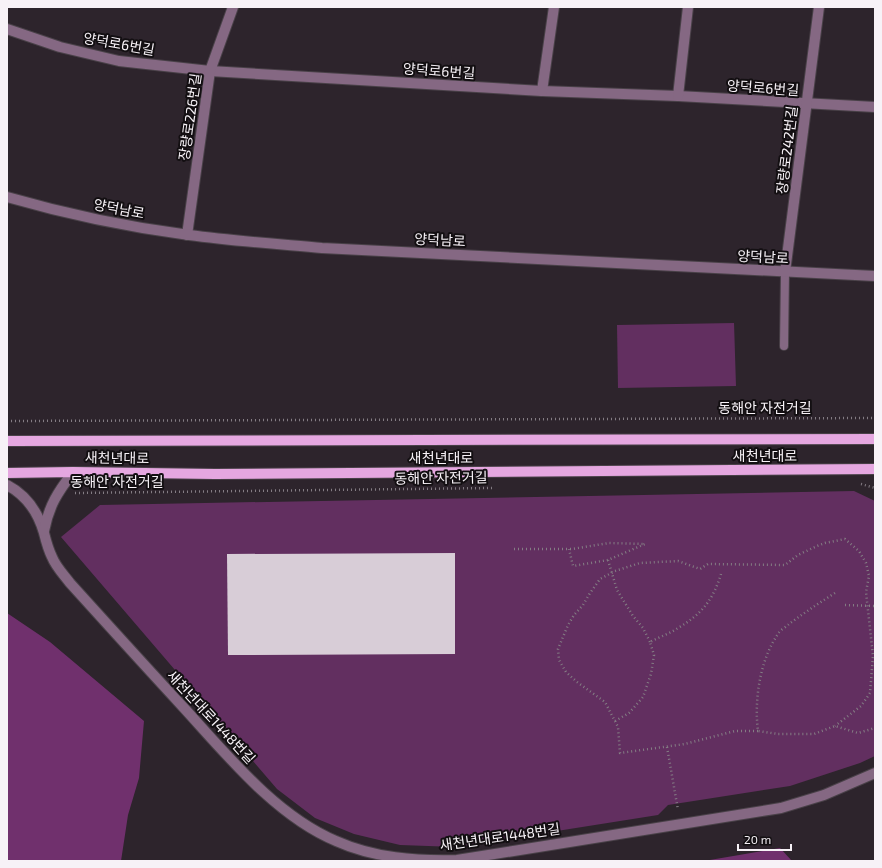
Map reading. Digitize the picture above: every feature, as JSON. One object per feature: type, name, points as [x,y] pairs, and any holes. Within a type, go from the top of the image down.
[{"type":"main road","name":"새천년대로","points":[[7,441],[875,439]]},
{"type":"main road","name":"새천년대로","points":[[7,473],[73,472],[215,474],[875,470]]},
{"type":"street","name":"장량로226번길","points":[[187,235],[210,71],[233,7]]},
{"type":"street","points":[[542,92],[554,7]]},
{"type":"street","points":[[678,96],[688,7]]},
{"type":"street","name":"장량로242번길","points":[[785,272],[819,7]]},
{"type":"street","name":"양덕로6번길","points":[[7,30],[60,47],[119,61],[210,71],[542,92],[678,96],[875,107]]},
{"type":"street","name":"양덕남로","points":[[7,197],[108,221],[187,235],[233,241],[330,248],[875,276]]},
{"type":"street","points":[[44,533],[47,518],[57,493],[73,472]]},
{"type":"street","name":"새천년대로1448번길","points":[[7,485],[16,490],[26,499],[40,520],[52,558],[70,583],[242,772],[280,806],[318,833],[335,841],[372,854],[433,861],[457,860],[681,824],[792,805],[824,795],[875,773]]},
{"type":"lane","points":[[784,346],[785,272]]},
{"type":"path","name":"동해안 자전거길","points":[[7,421],[875,418]]},
{"type":"path","points":[[856,482],[875,488]]},
{"type":"path","name":"동해안 자전거길","points":[[57,493],[500,488]]},
{"type":"path","points":[[845,539],[859,551],[866,563],[869,576],[866,592],[873,656],[870,693],[861,706],[835,726],[814,734],[778,734],[758,731],[735,731],[685,744],[620,754],[618,727],[605,702],[577,682],[566,672],[559,660],[558,649],[574,615],[583,605],[600,580],[611,572],[625,566],[640,563],[678,561],[700,569],[708,564],[785,565],[798,555],[818,546],[845,539]]},
{"type":"path","points":[[514,549],[569,549],[608,543],[645,544],[608,560],[573,566],[569,549]]},
{"type":"path","points":[[608,560],[617,590],[633,616],[643,628],[650,642],[654,655],[651,674],[643,697],[629,714],[615,721]]},
{"type":"path","points":[[650,642],[678,629],[697,614],[710,601],[717,588],[721,574]]},
{"type":"path","points":[[758,731],[756,720],[760,677],[767,654],[778,633],[804,613],[835,593]]},
{"type":"path","points":[[845,604],[875,606]]},
{"type":"path","points":[[835,726],[858,733],[875,728]]},
{"type":"path","points":[[667,747],[681,824]]},
{"type":"shaded area","points":[[734,323],[736,386],[618,388],[617,325]]},
{"type":"shaded area","points":[[854,491],[875,501],[875,756],[860,763],[790,786],[668,805],[658,815],[456,847],[400,845],[354,834],[315,818],[277,789],[61,537],[100,505]]},
{"type":"shaded area","points":[[7,613],[50,642],[144,721],[139,778],[128,815],[121,861],[7,861]]},
{"type":"shaded area","points":[[780,848],[792,861],[704,861]]},
{"type":"building","points":[[455,553],[455,654],[228,655],[227,554]]}]
